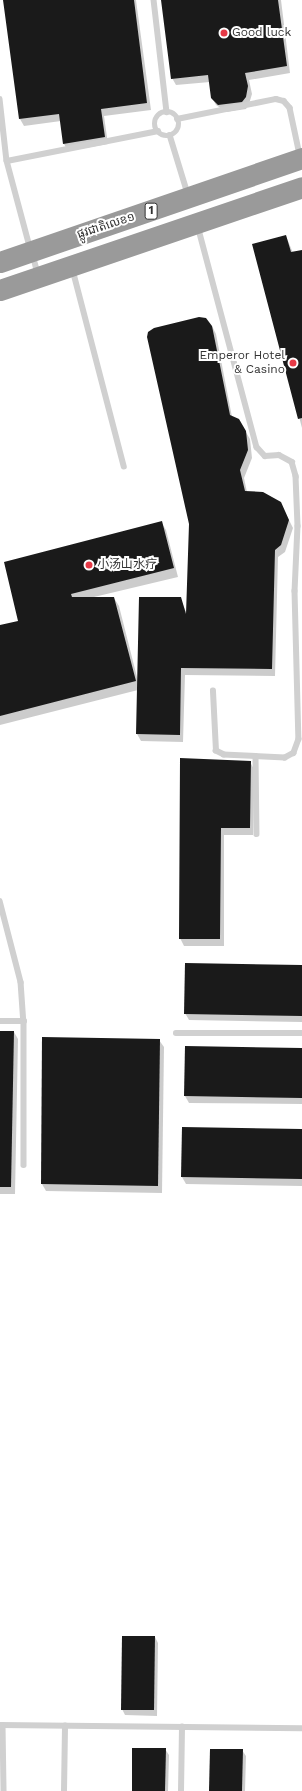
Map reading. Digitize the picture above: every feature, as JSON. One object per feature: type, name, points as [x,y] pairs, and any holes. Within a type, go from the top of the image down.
[{"type":"highway","name":"ផ្លូវជាតិលេខ១","points":[[0,262],[190,199],[301,159]]},
{"type":"highway","name":"1","points":[[0,290],[302,187]]},
{"type":"lane","points":[[154,0],[167,112],[177,119],[276,99],[284,101],[290,108],[301,159]]},
{"type":"lane","points":[[0,99],[7,161],[39,276]]},
{"type":"lane","points":[[158,131],[156,119],[167,112]]},
{"type":"lane","points":[[170,135],[177,129],[177,119]]},
{"type":"lane","points":[[7,161],[158,131],[170,135]]},
{"type":"lane","points":[[170,135],[190,199]]},
{"type":"lane","points":[[197,224],[257,447],[265,456],[279,455],[292,462],[296,476],[298,526],[295,591],[299,739],[294,753],[286,758],[224,755],[216,751],[213,691]]},
{"type":"lane","points":[[72,266],[124,466]]},
{"type":"lane","points":[[256,756],[257,834]]},
{"type":"lane","points":[[0,901],[21,982],[24,1021],[24,1165]]},
{"type":"lane","points":[[0,1020],[24,1021]]},
{"type":"lane","points":[[176,1033],[302,1033]]},
{"type":"lane","points":[[4,1791],[2,1725],[302,1728]]},
{"type":"lane","points":[[64,1726],[64,1791]]},
{"type":"lane","points":[[181,1791],[182,1727]]},
{"type":"building","points":[[3,0],[134,0],[147,103],[101,109],[105,137],[63,144],[59,114],[19,119]]},
{"type":"building","name":"Good luck","points":[[161,0],[278,0],[287,66],[245,73],[248,86],[246,97],[242,102],[218,105],[211,98],[208,75],[171,79]]},
{"type":"building","name":"Emperor Hotel & Casino","points":[[286,235],[291,252],[302,250],[302,418],[298,419],[252,244]]},
{"type":"building","points":[[199,317],[206,318],[212,326],[230,415],[239,419],[246,431],[248,450],[240,470],[245,491],[263,492],[281,502],[289,520],[281,545],[275,550],[272,669],[181,668],[180,735],[136,734],[139,597],[181,597],[186,614],[189,524],[147,337],[148,332],[154,328]]},
{"type":"building","points":[[162,521],[174,568],[71,594],[72,597],[114,597],[136,681],[0,716],[0,625],[18,621],[4,562]]},
{"type":"building","points":[[180,758],[251,761],[250,828],[221,828],[220,939],[179,939]]},
{"type":"building","points":[[185,963],[302,965],[302,1016],[184,1014]]},
{"type":"building","points":[[0,1031],[14,1031],[11,1187],[0,1187]]},
{"type":"building","points":[[42,1037],[160,1039],[158,1186],[41,1184]]},
{"type":"building","points":[[185,1046],[302,1048],[302,1098],[184,1096]]},
{"type":"building","points":[[182,1127],[302,1129],[302,1179],[181,1177]]},
{"type":"building","points":[[122,1636],[155,1636],[154,1710],[121,1710]]},
{"type":"building","points":[[132,1748],[166,1748],[165,1791],[132,1791]]},
{"type":"building","points":[[210,1749],[243,1749],[242,1791],[209,1791]]},
{"type":"place","name":"Good luck","points":[[224,33]]},
{"type":"place","name":"Emperor Hotel & Casino","points":[[293,363]]},
{"type":"place","name":"小汤山水疗","points":[[89,565]]}]
